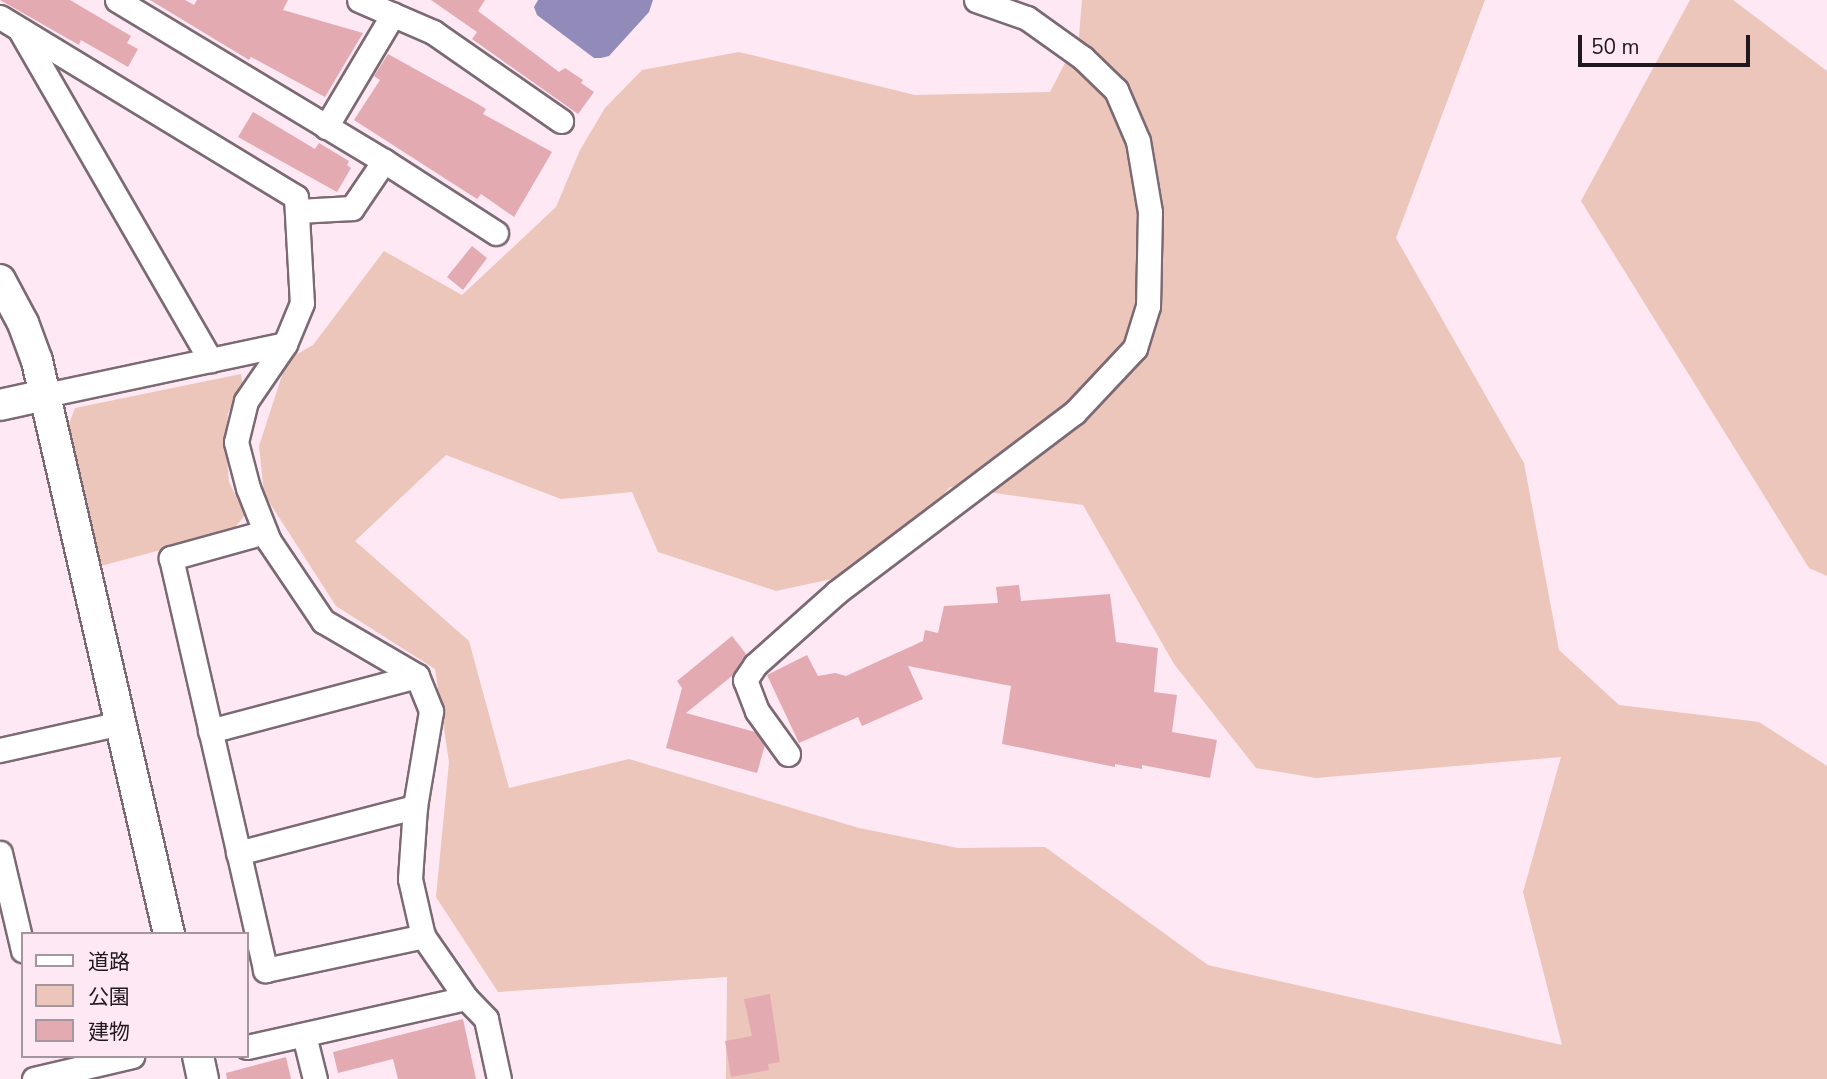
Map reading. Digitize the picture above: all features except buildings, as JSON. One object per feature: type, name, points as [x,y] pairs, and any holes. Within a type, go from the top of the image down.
[{"type":"street","points":[[117,0],[384,161],[496,233]]},
{"type":"street","points":[[359,0],[433,32],[561,121]]},
{"type":"street","points":[[788,754],[757,711],[745,680],[755,665],[836,592],[1074,413],[1135,348],[1148,306],[1150,212],[1138,142],[1116,90],[1083,58],[1027,18],[976,0]]},
{"type":"street","points":[[326,127],[393,14]]},
{"type":"street","points":[[10,23],[296,197],[302,303],[285,344],[246,401],[236,442],[248,488],[265,532],[323,621],[417,676],[431,712],[415,807],[410,879],[423,936],[466,998],[486,1019],[499,1079]]},
{"type":"street","points":[[10,23],[210,360]]},
{"type":"street","points":[[298,211],[352,208],[384,161]]},
{"type":"street","points":[[0,280],[28,336],[45,395],[169,932]]},
{"type":"street","points":[[0,405],[285,344]]},
{"type":"street","points":[[265,532],[171,558],[265,970],[423,936]]},
{"type":"street","points":[[210,731],[417,676]]},
{"type":"street","points":[[0,750],[121,723]]},
{"type":"street","points":[[238,853],[415,807]]},
{"type":"street","points":[[0,853],[21,942]]},
{"type":"street","points":[[248,1047],[466,998]]},
{"type":"street","points":[[304,1035],[314,1079]]},
{"type":"street","points":[[47,1072],[121,1058]]},
{"type":"green space","points":[[1082,0],[1485,0],[1396,238],[1524,463],[1559,650],[1619,705],[1759,722],[1827,766],[1827,1079],[726,1079],[727,977],[498,992],[436,897],[449,762],[435,669],[336,606],[264,494],[259,446],[287,360],[313,345],[384,251],[462,295],[556,207],[580,150],[605,108],[642,70],[739,52],[915,95],[1050,92],[1079,36]],"holes":[[[446,455],[561,499],[632,492],[658,552],[776,591],[882,568],[950,487],[1083,505],[1174,664],[1256,768],[1316,778],[1561,757],[1523,892],[1562,1045],[1208,965],[1045,847],[958,848],[859,828],[629,759],[509,788],[469,641],[355,541]]]},
{"type":"green space","points":[[1690,0],[1733,0],[1827,71],[1827,576],[1809,568],[1581,201]]},
{"type":"green space","points":[[241,374],[243,386],[228,413],[226,447],[229,482],[245,515],[232,531],[97,567],[67,429],[75,408]]},
{"type":"shaded area","points":[[538,0],[653,0],[649,12],[609,56],[594,58],[537,15],[534,7]]}]
